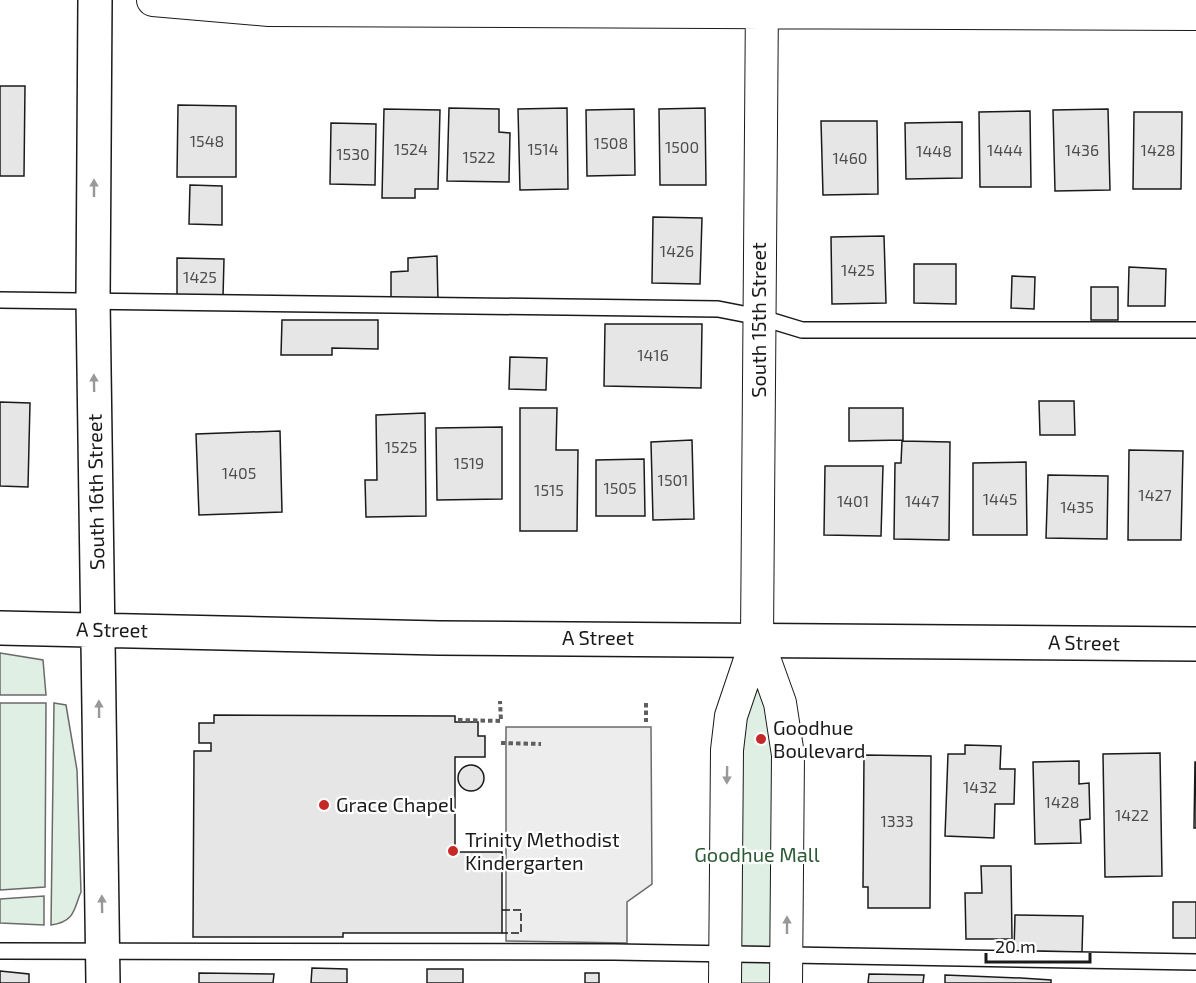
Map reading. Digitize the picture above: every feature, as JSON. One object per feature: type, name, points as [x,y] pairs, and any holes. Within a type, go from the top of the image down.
[{"type":"main road","name":"South 16th Street","points":[[95,0],[93,300],[103,983]]},
{"type":"main road","name":"A Street","points":[[0,628],[439,638],[1196,644]]},
{"type":"street","points":[[153,0],[269,10],[762,6],[1196,14]]},
{"type":"street","name":"South 15th Street","points":[[757,639],[762,6]]},
{"type":"street","points":[[725,969],[730,716],[757,639]]},
{"type":"street","points":[[757,639],[780,703],[788,755],[786,970]]},
{"type":"lane","points":[[0,300],[718,309],[759,317],[802,330],[1196,330]]},
{"type":"lane","points":[[0,951],[614,952],[725,969],[786,970],[1196,962]]},
{"type":"path","points":[[458,720],[501,721],[500,701]]},
{"type":"path","points":[[646,703],[646,722]]},
{"type":"path","points":[[501,743],[541,744]]},
{"type":"green space","name":"Goodhue Mall","points":[[757,639],[775,685],[786,983],[725,983],[727,750]]},
{"type":"green space","points":[[0,653],[43,660],[46,695],[0,695]]},
{"type":"green space","points":[[0,703],[46,703],[45,887],[0,890]]},
{"type":"green space","points":[[54,703],[66,705],[77,770],[81,892],[70,917],[51,925]]},
{"type":"green space","points":[[44,896],[44,925],[0,923],[0,899]]},
{"type":"shaded area","points":[[506,727],[651,727],[652,884],[627,902],[627,943],[506,941]]},
{"type":"building","points":[[0,86],[25,86],[24,176],[0,176]]},
{"type":"building","points":[[178,105],[236,106],[236,177],[177,177]]},
{"type":"building","points":[[449,108],[499,109],[499,132],[510,133],[509,182],[447,181]]},
{"type":"building","points":[[567,108],[568,189],[520,190],[518,109]]},
{"type":"building","points":[[705,108],[706,185],[660,185],[659,109]]},
{"type":"building","points":[[384,109],[440,110],[438,189],[415,189],[415,198],[382,198]]},
{"type":"building","points":[[634,109],[635,175],[587,176],[586,110]]},
{"type":"building","points":[[1108,109],[1110,190],[1055,191],[1053,110]]},
{"type":"building","points":[[1030,111],[1031,187],[980,187],[979,112]]},
{"type":"building","points":[[1134,112],[1182,112],[1181,189],[1133,189]]},
{"type":"building","points":[[821,121],[877,121],[878,194],[823,195]]},
{"type":"building","points":[[962,122],[962,178],[906,179],[905,123]]},
{"type":"building","points":[[331,123],[376,124],[375,185],[330,184]]},
{"type":"building","points":[[190,185],[222,186],[222,225],[189,224]]},
{"type":"building","points":[[653,217],[702,218],[700,284],[652,283]]},
{"type":"building","points":[[884,236],[886,303],[832,304],[831,237]]},
{"type":"building","points":[[437,256],[438,301],[391,302],[391,272],[408,271],[408,258]]},
{"type":"building","points":[[177,258],[224,259],[223,297],[177,296]]},
{"type":"building","points":[[914,264],[956,264],[956,304],[914,303]]},
{"type":"building","points":[[1129,267],[1166,269],[1165,306],[1128,306]]},
{"type":"building","points":[[1012,276],[1035,277],[1034,309],[1011,308]]},
{"type":"building","points":[[1091,287],[1118,287],[1118,320],[1091,320]]},
{"type":"building","points":[[282,320],[378,320],[378,349],[332,348],[332,355],[281,355]]},
{"type":"building","points":[[605,324],[702,324],[701,388],[604,386]]},
{"type":"building","points":[[510,357],[547,358],[546,390],[509,389]]},
{"type":"building","points":[[1039,401],[1074,401],[1075,435],[1040,435]]},
{"type":"building","points":[[0,402],[30,403],[28,487],[0,486]]},
{"type":"building","points":[[520,408],[557,408],[556,450],[578,450],[577,531],[520,531]]},
{"type":"building","points":[[849,408],[903,408],[903,440],[849,441]]},
{"type":"building","points":[[425,413],[426,516],[366,517],[365,480],[377,480],[376,415]]},
{"type":"building","points":[[502,427],[502,499],[437,500],[436,428]]},
{"type":"building","points":[[280,431],[282,512],[199,515],[196,434]]},
{"type":"building","points":[[692,440],[694,519],[653,520],[651,442]]},
{"type":"building","points":[[902,441],[950,442],[949,540],[894,539],[895,463],[901,463]]},
{"type":"building","points":[[1129,450],[1183,451],[1181,540],[1128,540]]},
{"type":"building","points":[[644,459],[645,516],[596,516],[596,460]]},
{"type":"building","points":[[1026,462],[1027,535],[973,535],[973,463]]},
{"type":"building","points":[[825,466],[883,466],[881,536],[824,535]]},
{"type":"building","points":[[1048,475],[1108,476],[1107,539],[1046,538]]},
{"type":"building","name":"Grace Chapel","points":[[214,715],[455,716],[455,722],[478,722],[478,736],[485,736],[485,757],[455,757],[455,852],[502,852],[502,933],[343,933],[343,937],[193,937],[194,751],[211,751],[211,743],[199,743],[199,723],[214,723]]},
{"type":"building","points":[[965,745],[1001,746],[1000,769],[1015,769],[1014,804],[995,804],[994,838],[945,836],[948,754],[965,754]]},
{"type":"building","points":[[1160,753],[1162,876],[1105,877],[1103,754]]},
{"type":"building","points":[[864,755],[931,756],[930,908],[868,908],[868,887],[863,887]]},
{"type":"building","points":[[1079,761],[1079,784],[1089,783],[1090,819],[1080,820],[1081,843],[1035,844],[1033,762]]},
{"type":"building","points":[[1195,762],[1196,828],[1194,828]]},
{"type":"building","points":[[471,765],[480,769],[484,778],[480,787],[471,791],[462,787],[458,778],[462,769]]},
{"type":"building","points":[[981,866],[1011,866],[1012,939],[966,939],[965,893],[982,893]]},
{"type":"building","points":[[1173,902],[1196,902],[1196,938],[1173,938]]},
{"type":"building","points":[[1015,915],[1083,916],[1082,952],[1014,951]]},
{"type":"building","points":[[312,968],[347,969],[347,983],[311,983]]},
{"type":"building","points":[[427,969],[463,969],[463,983],[427,983]]},
{"type":"building","points":[[0,971],[29,974],[29,983],[0,983]]},
{"type":"building","points":[[199,973],[274,974],[273,983],[199,983]]},
{"type":"building","points":[[585,973],[599,973],[599,983],[585,983]]},
{"type":"building","points":[[869,974],[924,975],[923,983],[868,983]]},
{"type":"building","points":[[945,975],[1051,980],[1051,983],[945,983]]},
{"type":"fence","points":[[502,910],[521,910],[521,933],[502,933]]},
{"type":"place","name":"Goodhue Boulevard","points":[[761,739]]},
{"type":"place","name":"Grace Chapel","points":[[324,805]]},
{"type":"place","name":"Trinity Methodist Kindergarten","points":[[453,851]]}]
